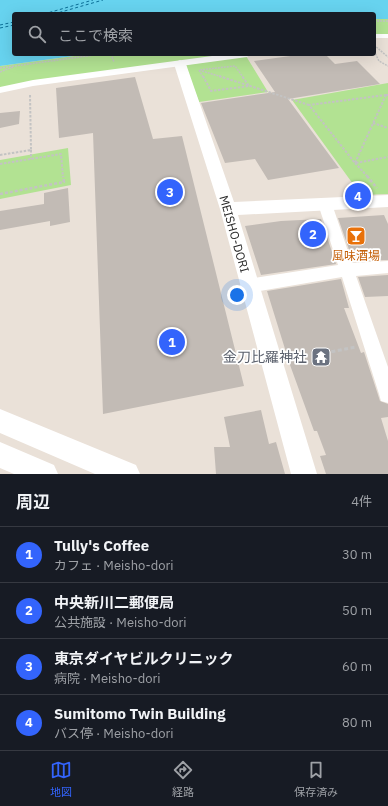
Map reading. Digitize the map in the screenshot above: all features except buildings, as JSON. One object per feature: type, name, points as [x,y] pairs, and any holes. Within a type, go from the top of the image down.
[{"type":"street","points":[[376,36],[388,36]]},
{"type":"street","points":[[0,90],[30,84],[234,56]]},
{"type":"street","name":"MEISHO-DORI","points":[[180,64],[228,209],[248,286],[304,474]]},
{"type":"street","points":[[228,209],[325,204],[383,195]]},
{"type":"street","points":[[325,204],[388,394]]},
{"type":"street","points":[[248,286],[346,270],[388,267]]},
{"type":"street","points":[[0,421],[127,474]]},
{"type":"street","points":[[0,455],[45,474]]},
{"type":"path","points":[[376,22],[388,21]]},
{"type":"path","points":[[376,47],[388,57]]},
{"type":"path","points":[[376,55],[379,61],[388,66]]},
{"type":"path","points":[[0,68],[87,56]]},
{"type":"path","points":[[0,72],[17,65]]},
{"type":"path","points":[[199,70],[235,66],[249,86]]},
{"type":"path","points":[[199,70],[211,91],[249,86]]},
{"type":"path","points":[[199,70],[309,105],[387,95]]},
{"type":"path","points":[[30,84],[31,159]]},
{"type":"path","points":[[355,163],[387,95]]},
{"type":"path","points":[[309,105],[355,163],[383,195]]},
{"type":"path","points":[[373,123],[388,128]]},
{"type":"path","points":[[0,155],[31,150]]},
{"type":"path","points":[[0,164],[61,154],[64,182],[0,194]]},
{"type":"path","points":[[355,163],[388,157]]},
{"type":"path","points":[[325,353],[371,344]]},
{"type":"green space","points":[[376,19],[388,19],[388,36],[376,36]]},
{"type":"green space","points":[[74,56],[234,56],[0,88],[0,66]]},
{"type":"green space","points":[[246,56],[268,92],[199,102],[185,65]]},
{"type":"green space","points":[[388,83],[388,194],[361,195],[292,100]]},
{"type":"green space","points":[[68,148],[71,185],[0,199],[0,160]]},
{"type":"water","points":[[0,0],[388,0],[388,19],[376,19],[376,12],[12,12],[12,56],[73,56],[0,66]]},
{"type":"ferry route","points":[[51,12],[93,0]]},
{"type":"ferry route","points":[[61,12],[103,0]]},
{"type":"ferry route","points":[[0,25],[12,22]]},
{"type":"ferry route","points":[[0,28],[12,25]]},
{"type":"place","name":"東京ダイヤビルクリニック","points":[[170,192]]},
{"type":"place","name":"Sumitomo Twin Building","points":[[358,196]]},
{"type":"place","name":"中央新川二郵便局","points":[[313,234]]},
{"type":"place","name":"風味酒場","points":[[356,236]]},
{"type":"place","name":"Tully's Coffee","points":[[172,342]]},
{"type":"place","name":"金刀比羅神社","points":[[321,357]]}]
